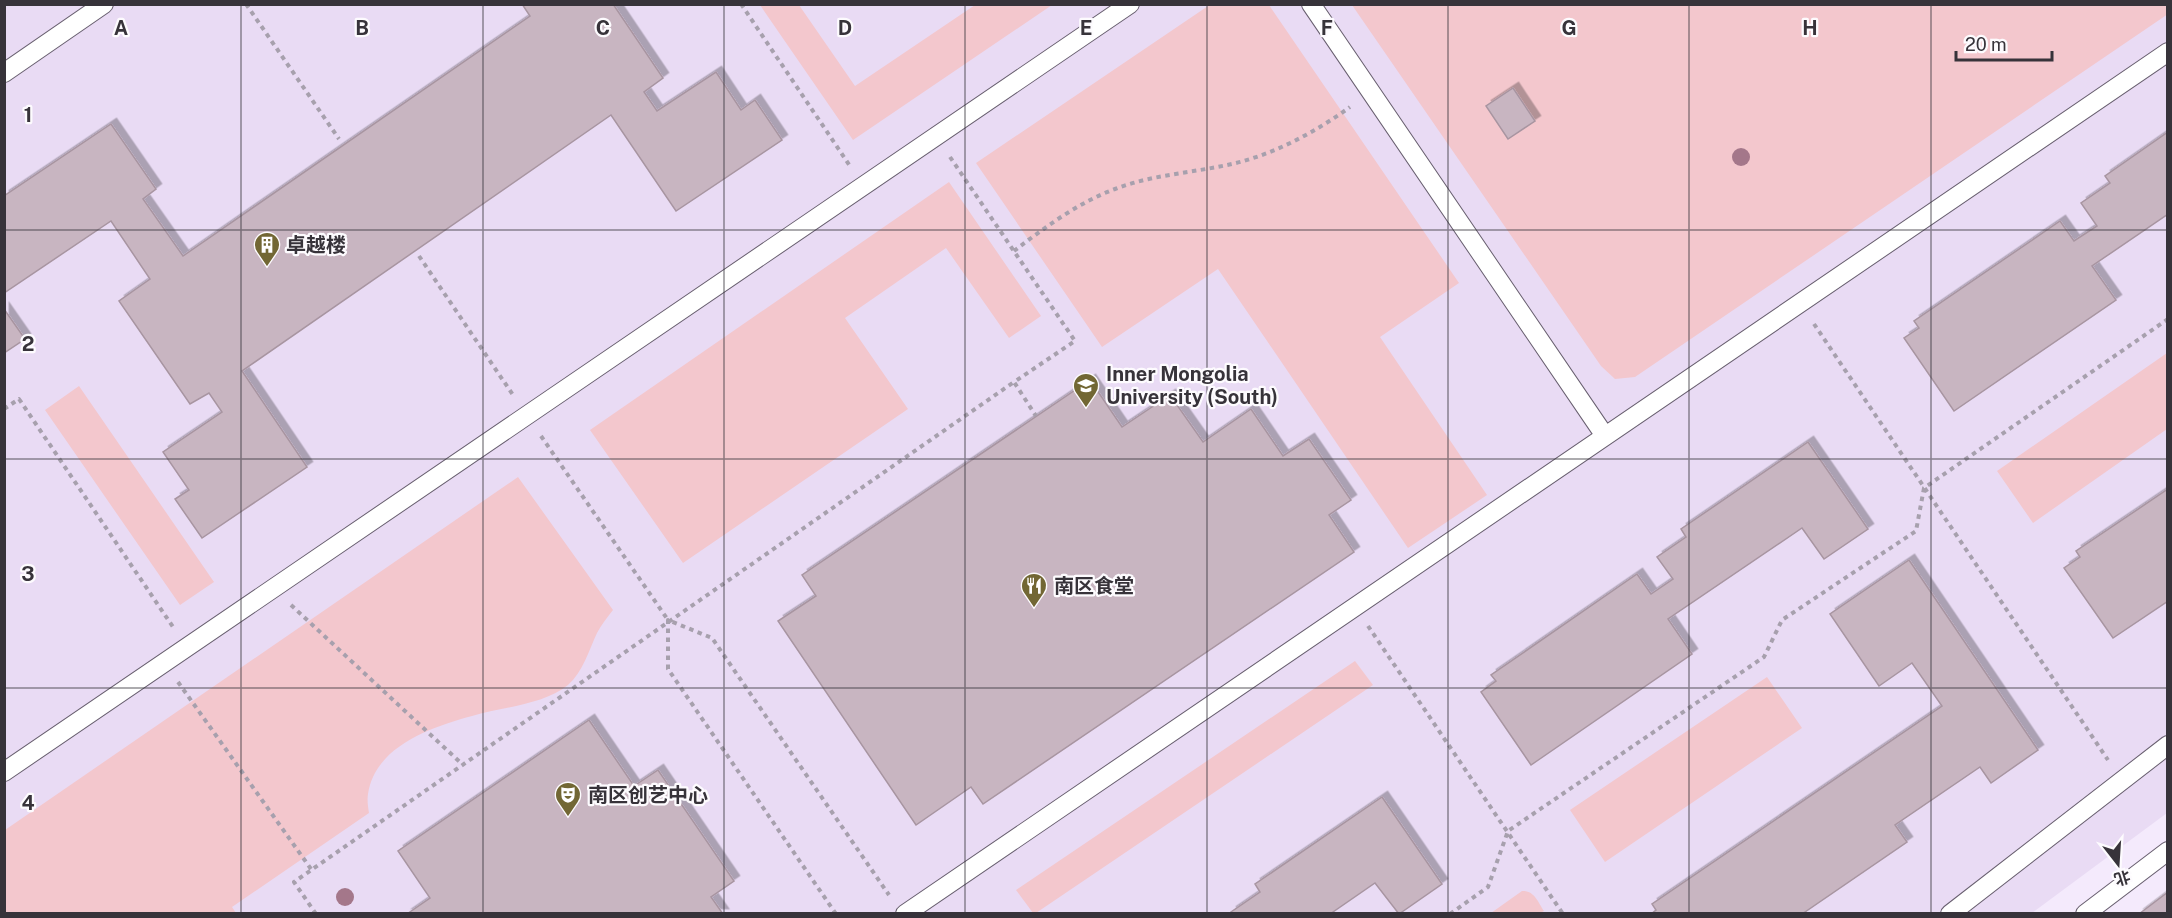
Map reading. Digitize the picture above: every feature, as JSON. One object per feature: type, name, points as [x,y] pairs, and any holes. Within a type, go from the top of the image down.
[{"type":"lane","points":[[4,73],[104,4]]},
{"type":"lane","points":[[4,772],[1130,4]]},
{"type":"lane","points":[[1311,4],[1605,436]]},
{"type":"lane","points":[[900,909],[1355,607],[2168,52]]},
{"type":"lane","points":[[1950,914],[2168,745]]},
{"type":"lane","points":[[2085,914],[2168,851]]},
{"type":"path","points":[[246,4],[339,139]]},
{"type":"path","points":[[741,4],[863,186]]},
{"type":"path","points":[[1014,251],[1074,210],[1114,189],[1175,174],[1229,165],[1272,151],[1315,131],[1371,92]]},
{"type":"path","points":[[316,914],[294,882],[311,869],[668,620],[1075,341],[936,136]]},
{"type":"path","points":[[418,256],[668,620],[712,638],[900,909]]},
{"type":"path","points":[[1800,303],[2122,780]]},
{"type":"path","points":[[1450,914],[1488,886],[1508,831],[1764,657],[1782,620],[1916,531],[1924,488],[2168,319]]},
{"type":"path","points":[[1014,382],[1036,416]]},
{"type":"path","points":[[4,409],[19,399],[187,648]]},
{"type":"path","points":[[274,588],[462,764]]},
{"type":"path","points":[[1355,607],[1563,914]]},
{"type":"path","points":[[668,620],[668,669],[836,914]]},
{"type":"path","points":[[165,663],[311,869]]},
{"type":"shaded area","points":[[1211,4],[1269,5],[1459,283],[1380,337],[1487,495],[1408,548],[1218,269],[1102,347],[976,163]]},
{"type":"shaded area","points":[[2167,4],[2168,14],[1635,377],[1615,379],[1601,366],[1352,5]]},
{"type":"shaded area","name":"Inner Mongolia University (South)","points":[[5,5],[2167,5],[2167,813],[2032,913],[5,914]]},
{"type":"shaded area","points":[[760,5],[799,5],[855,86],[975,5],[1052,5],[853,140]]},
{"type":"shaded area","points":[[949,182],[1041,316],[1009,338],[946,248],[845,318],[908,409],[683,563],[590,430]]},
{"type":"shaded area","points":[[2167,353],[2167,429],[2033,523],[1997,471]]},
{"type":"shaded area","points":[[79,386],[214,582],[180,605],[45,410]]},
{"type":"shaded area","points":[[518,477],[613,610],[599,630],[582,667],[568,685],[558,692],[535,701],[440,726],[423,733],[393,751],[373,777],[368,796],[369,813],[232,907],[236,913],[5,913],[5,830]]},
{"type":"shaded area","points":[[1355,661],[1373,685],[1036,913],[1033,913],[1016,890]]},
{"type":"shaded area","points":[[1767,677],[1802,728],[1605,862],[1570,810]]},
{"type":"shaded area","points":[[1522,891],[1530,892],[1544,911],[1540,913],[1491,913]]},
{"type":"building","name":"卓越楼","points":[[522,4],[613,4],[663,78],[644,92],[657,111],[716,72],[741,110],[755,100],[782,140],[676,211],[611,115],[242,371],[307,467],[202,538],[175,499],[189,490],[163,452],[222,412],[209,393],[190,404],[119,301],[150,279],[111,221],[4,293],[4,196],[111,124],[156,189],[143,199],[183,256],[530,16]]},
{"type":"building","points":[[1513,88],[1535,121],[1508,139],[1486,106]]},
{"type":"building","points":[[2168,132],[2168,214],[2092,266],[2116,300],[1954,411],[1904,338],[1919,328],[1914,321],[2060,221],[2074,241],[2097,226],[2081,203],[2110,183],[2105,176]]},
{"type":"building","points":[[4,309],[25,339],[4,353]]},
{"type":"building","name":"南区食堂","points":[[1090,380],[1122,427],[1170,395],[1203,442],[1251,409],[1283,456],[1309,439],[1351,500],[1329,515],[1354,552],[983,804],[971,787],[916,825],[778,621],[816,596],[802,575]]},
{"type":"building","points":[[1808,442],[1868,529],[1824,559],[1802,528],[1668,619],[1692,654],[1531,765],[1481,692],[1496,681],[1491,675],[1637,574],[1651,594],[1673,579],[1657,557],[1686,537],[1681,529]]},
{"type":"building","points":[[2168,489],[2168,601],[2113,638],[2064,568],[2080,557],[2076,551]]},
{"type":"building","points":[[1909,560],[2038,750],[1991,783],[1980,767],[1895,825],[1907,842],[1802,914],[1651,914],[1656,910],[1652,904],[1942,706],[1912,663],[1879,686],[1830,614]]},
{"type":"building","name":"南区创艺中心","points":[[589,720],[634,786],[658,770],[734,881],[711,897],[723,914],[407,914],[430,898],[398,851]]},
{"type":"building","points":[[1382,797],[1442,884],[1399,914],[1375,883],[1330,914],[1232,914],[1231,912],[1260,892],[1255,884]]},
{"type":"building","points":[[2168,892],[2168,914],[2139,914]]},
{"type":"place","name":"卓越楼","points":[[267,268]]},
{"type":"place","name":"Inner Mongolia University (South)","points":[[1086,409]]},
{"type":"place","name":"南区食堂","points":[[1034,609]]},
{"type":"place","name":"南区创艺中心","points":[[568,818]]}]
